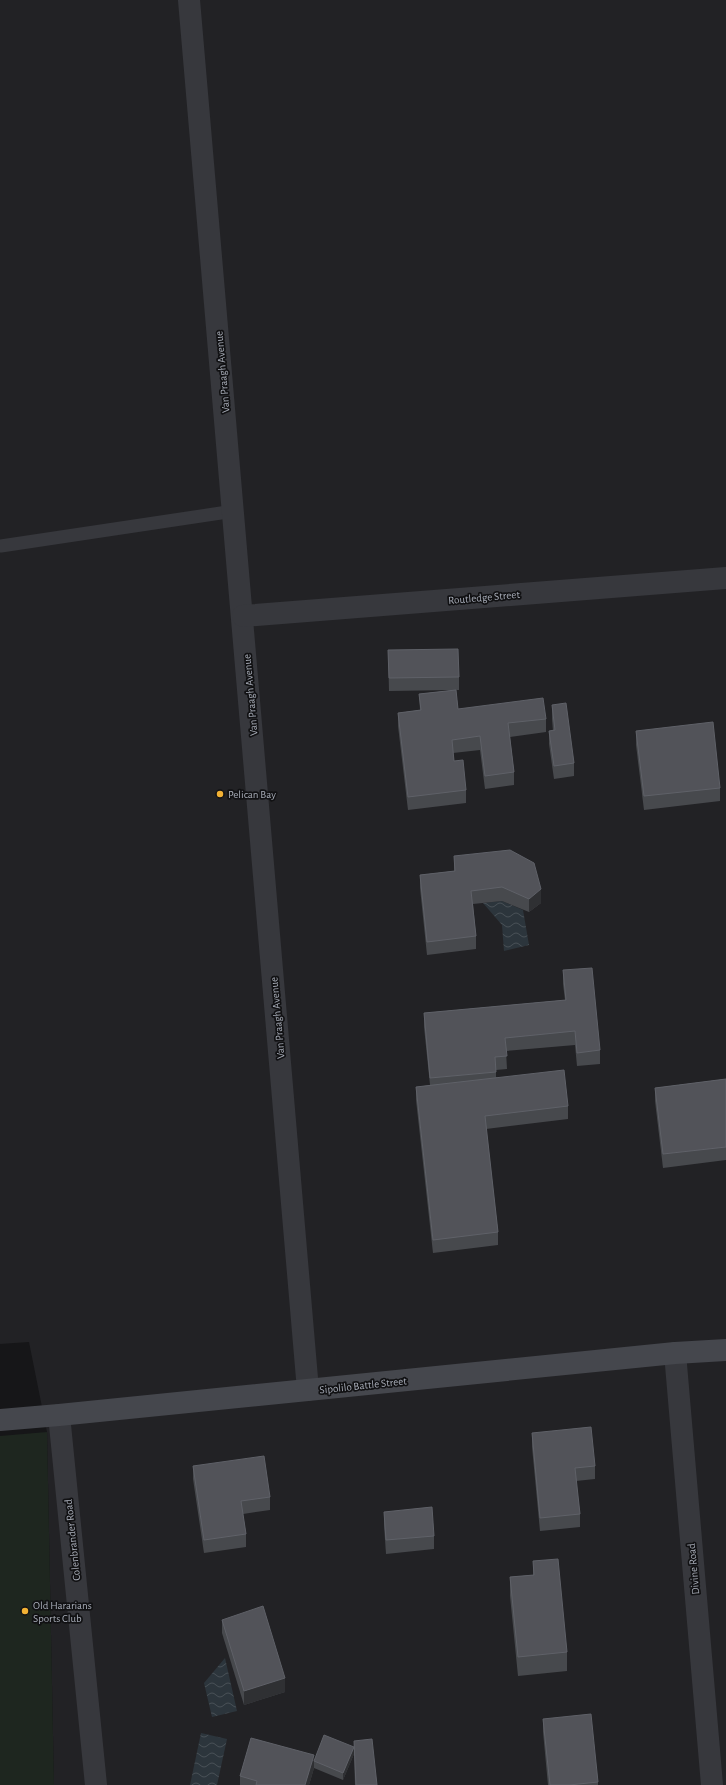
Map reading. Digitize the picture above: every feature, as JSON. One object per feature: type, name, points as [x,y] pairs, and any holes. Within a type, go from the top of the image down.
[{"type":"main road","name":"Sipolilo Battle Street","points":[[0,1420],[675,1353],[726,1350]]},
{"type":"street","name":"Van Praagh Avenue","points":[[189,0],[243,616],[308,1390]]},
{"type":"street","name":"Routledge Street","points":[[243,616],[726,578]]},
{"type":"street","name":"Divine Road","points":[[675,1353],[712,1785]]},
{"type":"street","name":"Colenbrander Road","points":[[59,1415],[96,1785]]},
{"type":"lane","points":[[1,546],[234,511]]},
{"type":"shaded area","points":[[0,0],[726,0],[726,1785],[54,1785],[47,1432],[29,1342],[0,1344]]},
{"type":"shaded area","name":"Old Hararians Sports Club","points":[[47,1432],[54,1785],[0,1785],[0,1436]]},
{"type":"water","points":[[502,901],[523,910],[529,945],[504,951],[502,925],[483,903]]},
{"type":"water","points":[[225,1658],[237,1711],[212,1717],[204,1683]]},
{"type":"water","points":[[201,1733],[227,1739],[217,1785],[190,1785]]},
{"type":"building","points":[[458,649],[459,677],[389,678],[388,650]]},
{"type":"building","points":[[456,690],[458,709],[543,698],[546,719],[508,723],[514,772],[485,776],[480,736],[452,740],[454,761],[463,760],[466,790],[408,797],[398,713],[421,710],[419,694]]},
{"type":"building","points":[[566,703],[574,763],[554,766],[549,731],[555,730],[552,705]]},
{"type":"building","points":[[713,722],[720,788],[644,796],[636,731]]},
{"type":"building","points":[[510,850],[534,863],[541,889],[529,899],[502,887],[471,891],[476,936],[427,942],[420,875],[455,871],[454,856]]},
{"type":"building","points":[[592,968],[600,1050],[577,1053],[575,1031],[505,1038],[507,1056],[495,1057],[496,1072],[430,1078],[424,1013],[566,1000],[563,970]]},
{"type":"building","points":[[564,1070],[568,1106],[485,1116],[498,1232],[433,1240],[416,1087]]},
{"type":"building","points":[[726,1079],[726,1147],[663,1154],[655,1088]]},
{"type":"building","points":[[591,1427],[595,1466],[575,1468],[580,1514],[540,1518],[532,1433]]},
{"type":"building","points":[[264,1456],[270,1497],[241,1501],[246,1534],[204,1540],[193,1466]]},
{"type":"building","points":[[432,1507],[434,1536],[386,1540],[384,1512]]},
{"type":"building","points":[[558,1559],[567,1652],[518,1657],[510,1577],[534,1575],[533,1561]]},
{"type":"building","points":[[263,1606],[285,1678],[244,1691],[222,1620]]},
{"type":"building","points":[[591,1714],[598,1782],[550,1785],[543,1719]]},
{"type":"building","points":[[324,1735],[354,1747],[343,1773],[314,1761]]},
{"type":"building","points":[[251,1738],[314,1755],[305,1785],[256,1785],[257,1781],[240,1776]]},
{"type":"building","points":[[372,1739],[377,1785],[356,1785],[354,1741]]},
{"type":"place","name":"Pelican Bay","points":[[220,794]]},
{"type":"place","name":"Old Hararians Sports Club","points":[[25,1611]]}]
